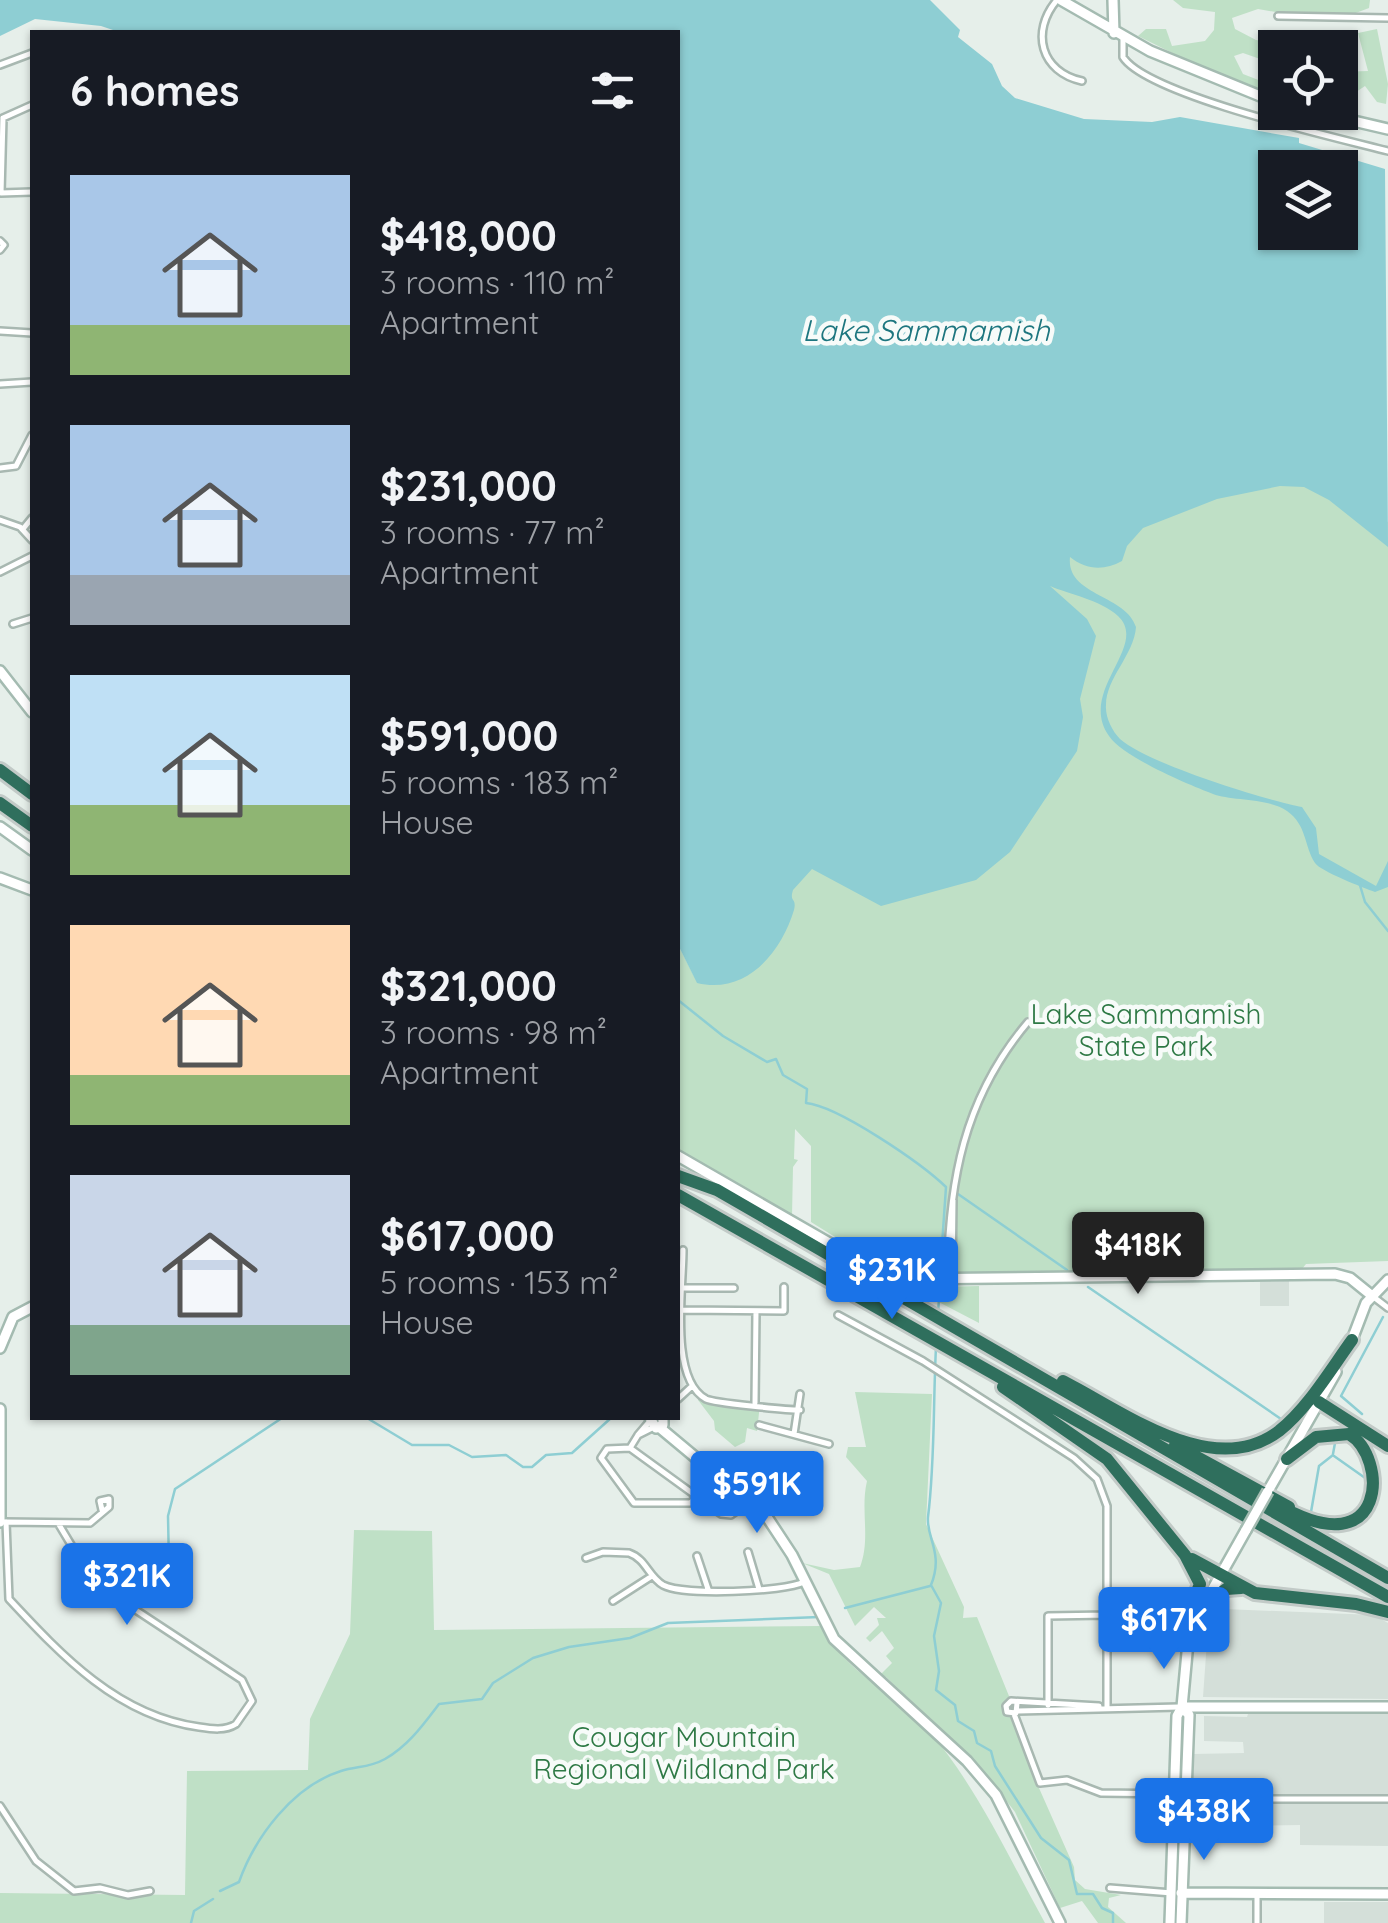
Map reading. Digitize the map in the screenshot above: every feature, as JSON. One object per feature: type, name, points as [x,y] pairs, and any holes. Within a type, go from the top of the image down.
[{"type":"highway","points":[[0,770],[30,792]]},
{"type":"highway","points":[[0,803],[30,825]]},
{"type":"highway","points":[[680,1177],[717,1190],[1388,1578]]},
{"type":"highway","points":[[680,1196],[870,1303],[1096,1450],[1185,1555],[1200,1584],[1188,1615],[1186,1641]]},
{"type":"highway","points":[[937,1317],[1184,1442],[1205,1448],[1239,1448],[1271,1436],[1289,1422],[1352,1340]]},
{"type":"highway","points":[[935,1343],[1388,1598]]},
{"type":"highway","points":[[1058,1379],[1322,1525],[1354,1525],[1374,1510],[1384,1480],[1378,1458],[1358,1437],[1332,1432],[1316,1437],[1287,1459]]},
{"type":"highway","points":[[1319,1402],[1388,1446]]},
{"type":"highway","points":[[1185,1555],[1244,1588],[1274,1598],[1338,1602],[1388,1612]]},
{"type":"highway","points":[[1200,1608],[1226,1589],[1244,1588]]},
{"type":"street","points":[[1082,81],[1057,72],[1044,56],[1044,23],[1059,0],[1119,35],[1220,83],[1258,96]]},
{"type":"street","points":[[1113,0],[1122,58],[1144,76],[1253,115],[1388,151]]},
{"type":"street","points":[[1278,16],[1388,18]]},
{"type":"street","points":[[0,65],[30,54]]},
{"type":"street","points":[[30,105],[2,118],[1,192],[30,192]]},
{"type":"street","points":[[1358,122],[1388,129]]},
{"type":"street","points":[[0,241],[4,246],[0,250]]},
{"type":"street","points":[[0,330],[30,333]]},
{"type":"street","points":[[0,384],[30,382]]},
{"type":"street","points":[[0,468],[13,467],[30,437]]},
{"type":"street","points":[[0,520],[30,534]]},
{"type":"street","points":[[23,529],[30,520]]},
{"type":"street","points":[[0,572],[30,557]]},
{"type":"street","points":[[13,624],[30,619]]},
{"type":"street","points":[[0,672],[30,710]]},
{"type":"street","points":[[0,827],[30,849]]},
{"type":"street","points":[[0,878],[30,889]]},
{"type":"street","points":[[944,1282],[956,1162],[973,1107],[1000,1057],[1028,1022]]},
{"type":"street","points":[[680,1157],[876,1269],[905,1279],[944,1282],[1335,1274],[1350,1278],[1388,1308]]},
{"type":"street","points":[[683,1250],[682,1363],[691,1387],[716,1402],[800,1410]]},
{"type":"street","points":[[1182,1923],[1178,1893],[1177,1716],[1182,1707],[1186,1641],[1200,1608],[1319,1402],[1371,1296],[1388,1280]]},
{"type":"street","points":[[683,1310],[784,1311],[784,1287]]},
{"type":"street","points":[[683,1288],[734,1288]]},
{"type":"street","points":[[0,1348],[13,1317],[30,1308]]},
{"type":"street","points":[[755,1404],[756,1311]]},
{"type":"street","points":[[838,1315],[937,1370],[1074,1458],[1103,1488],[1107,1506],[1107,1708]]},
{"type":"street","points":[[680,1397],[691,1387]]},
{"type":"street","points":[[794,1434],[800,1394]]},
{"type":"street","points":[[0,1409],[2,1522],[9,1599],[84,1674],[139,1710],[176,1722],[228,1729],[250,1709],[252,1697],[247,1687],[230,1670],[193,1652],[110,1594],[82,1563],[58,1523]]},
{"type":"street","points":[[630,1448],[638,1435],[656,1421],[752,1502],[783,1539],[818,1609],[842,1646],[967,1761],[996,1795],[1060,1923]]},
{"type":"street","points":[[760,1425],[829,1444]]},
{"type":"street","points":[[698,1496],[690,1503],[634,1503],[601,1465],[607,1449],[630,1448],[698,1496],[726,1516],[740,1504],[752,1502]]},
{"type":"street","points":[[740,1504],[742,1493]]},
{"type":"street","points":[[2,1522],[90,1523],[102,1510]]},
{"type":"street","points":[[586,1558],[603,1552],[638,1556],[652,1576],[671,1588],[758,1589],[804,1582]]},
{"type":"street","points":[[748,1552],[758,1589]]},
{"type":"street","points":[[697,1556],[708,1589]]},
{"type":"street","points":[[613,1601],[652,1576]]},
{"type":"street","points":[[1048,1704],[1048,1616],[1107,1615]]},
{"type":"street","points":[[1107,1708],[1016,1703],[1006,1706],[1007,1712],[1016,1713],[1107,1708],[1388,1707]]},
{"type":"street","points":[[1016,1703],[1040,1782],[1066,1780],[1101,1793],[1176,1794]]},
{"type":"street","points":[[1170,1923],[1178,1893],[1187,1799],[1189,1715],[1182,1707]]},
{"type":"street","points":[[1187,1799],[1388,1799]]},
{"type":"street","points":[[0,1806],[36,1861],[74,1890],[100,1888],[128,1895],[150,1891]]},
{"type":"street","points":[[1110,1888],[1178,1893],[1388,1894]]},
{"type":"street","points":[[1257,1894],[1257,1923]]},
{"type":"shaded area","points":[[1289,1281],[1289,1306],[1260,1306],[1260,1282]]},
{"type":"shaded area","points":[[1224,1609],[1374,1615],[1388,1623],[1388,1699],[1203,1697],[1207,1641],[1213,1622]]},
{"type":"shaded area","points":[[1388,1714],[1388,1846],[1300,1845],[1300,1825],[1244,1826],[1241,1840],[1192,1841],[1193,1754],[1244,1753],[1243,1742],[1204,1741],[1204,1716]]},
{"type":"shaded area","points":[[1324,1902],[1388,1902],[1388,1923],[1324,1923]]},
{"type":"green space","points":[[1173,0],[1370,0],[1369,8],[1332,22],[1258,9],[1232,18],[1235,29],[1258,40],[1258,58],[1243,53],[1234,56],[1243,74],[1258,80],[1258,92],[1241,87],[1138,36],[1146,29],[1166,29],[1172,46],[1205,41],[1214,30],[1215,12],[1183,8]]},
{"type":"green space","points":[[1377,29],[1388,84],[1386,104],[1377,102],[1365,86],[1358,91],[1358,71],[1368,71],[1358,33]]},
{"type":"green space","name":"Lake Sammamish State Park","points":[[1252,459],[1388,522],[1388,1261],[1306,1264],[1302,1269],[983,1272],[948,1277],[904,1269],[903,1274],[893,1273],[811,1222],[811,1146],[795,1129],[794,1159],[798,1160],[793,1167],[792,1216],[680,1152],[680,949],[694,976],[1001,569],[1004,558]]},
{"type":"green space","points":[[979,1286],[979,1323],[931,1298],[931,1287]]},
{"type":"green space","points":[[855,1392],[932,1394],[926,1524],[964,1607],[963,1618],[977,1617],[1011,1701],[1006,1705],[1074,1867],[1075,1880],[1085,1889],[1121,1895],[1109,1898],[1108,1907],[1126,1923],[1098,1923],[1082,1901],[1060,1908],[1015,1812],[977,1763],[886,1677],[879,1676],[892,1663],[886,1656],[894,1648],[882,1631],[870,1642],[866,1638],[879,1625],[877,1618],[886,1618],[874,1607],[855,1626],[829,1574],[802,1563],[834,1570],[860,1567],[865,1546],[867,1481],[846,1457],[848,1447],[866,1447]]},
{"type":"green space","points":[[701,1396],[719,1403],[760,1404],[757,1431],[747,1428],[745,1442],[735,1447],[715,1430],[714,1421],[698,1400]]},
{"type":"green space","name":"Cougar Mountain Regional Wildland Park","points":[[354,1530],[432,1531],[434,1630],[821,1626],[844,1657],[917,1718],[947,1754],[992,1825],[1045,1923],[0,1923],[0,1893],[185,1895],[187,1771],[308,1770],[310,1719],[350,1634]]},
{"type":"water","name":"Lake Sammamish","points":[[0,0],[930,0],[960,30],[958,37],[992,64],[1002,86],[1015,98],[1084,119],[1152,122],[1180,117],[1299,138],[1299,143],[1322,150],[1258,150],[1258,250],[1358,250],[1358,161],[1385,169],[1388,547],[1329,500],[1304,487],[1280,486],[1217,499],[1143,528],[1127,546],[1122,561],[1115,564],[1089,567],[1070,557],[1077,580],[1121,608],[1136,627],[1107,695],[1108,719],[1120,739],[1180,769],[1302,807],[1316,828],[1319,854],[1376,886],[1388,861],[1388,887],[1375,892],[1319,866],[1311,856],[1302,829],[1280,807],[1213,794],[1158,770],[1117,744],[1102,719],[1101,702],[1126,641],[1125,628],[1118,616],[1103,606],[1050,586],[1087,619],[1096,636],[1080,699],[1083,717],[1077,751],[1010,852],[976,880],[881,906],[812,869],[793,890],[795,906],[788,926],[759,967],[731,983],[697,983],[680,949],[680,30],[113,30],[35,19],[0,36]]},
{"type":"waterway","points":[[1359,882],[1365,902],[1388,931]]},
{"type":"waterway","points":[[680,1002],[723,1036],[767,1062],[776,1059],[783,1075],[807,1089],[806,1103],[858,1125],[946,1187],[940,1274]]},
{"type":"waterway","points":[[958,1194],[1067,1270]]},
{"type":"waterway","points":[[938,1314],[940,1282]]},
{"type":"waterway","points":[[1088,1287],[1281,1419]]},
{"type":"waterway","points":[[1362,1414],[1341,1396],[1383,1317]]},
{"type":"waterway","points":[[936,1347],[928,1517],[936,1564],[931,1585],[941,1603],[934,1636],[939,1671],[936,1690],[955,1705],[958,1721],[974,1731],[977,1743],[991,1751],[995,1766],[1041,1838],[1069,1860],[1077,1894],[1093,1894],[1102,1908],[1113,1913],[1113,1923]]},
{"type":"waterway","points":[[169,1565],[168,1516],[175,1489],[279,1420]]},
{"type":"waterway","points":[[370,1420],[412,1445],[449,1445],[472,1457],[506,1455],[523,1467],[532,1467],[546,1455],[572,1453],[609,1420]]},
{"type":"waterway","points":[[1333,1454],[1335,1443]]},
{"type":"waterway","points":[[1311,1512],[1319,1466],[1333,1455]]},
{"type":"waterway","points":[[1334,1456],[1368,1480]]},
{"type":"waterway","points":[[845,1608],[930,1586]]},
{"type":"waterway","points":[[220,1891],[239,1882],[266,1831],[307,1788],[341,1771],[385,1759],[408,1741],[439,1704],[482,1699],[493,1683],[533,1658],[569,1647],[630,1638],[668,1623],[819,1617]]},
{"type":"waterway","points":[[191,1923],[194,1911],[213,1899]]}]
